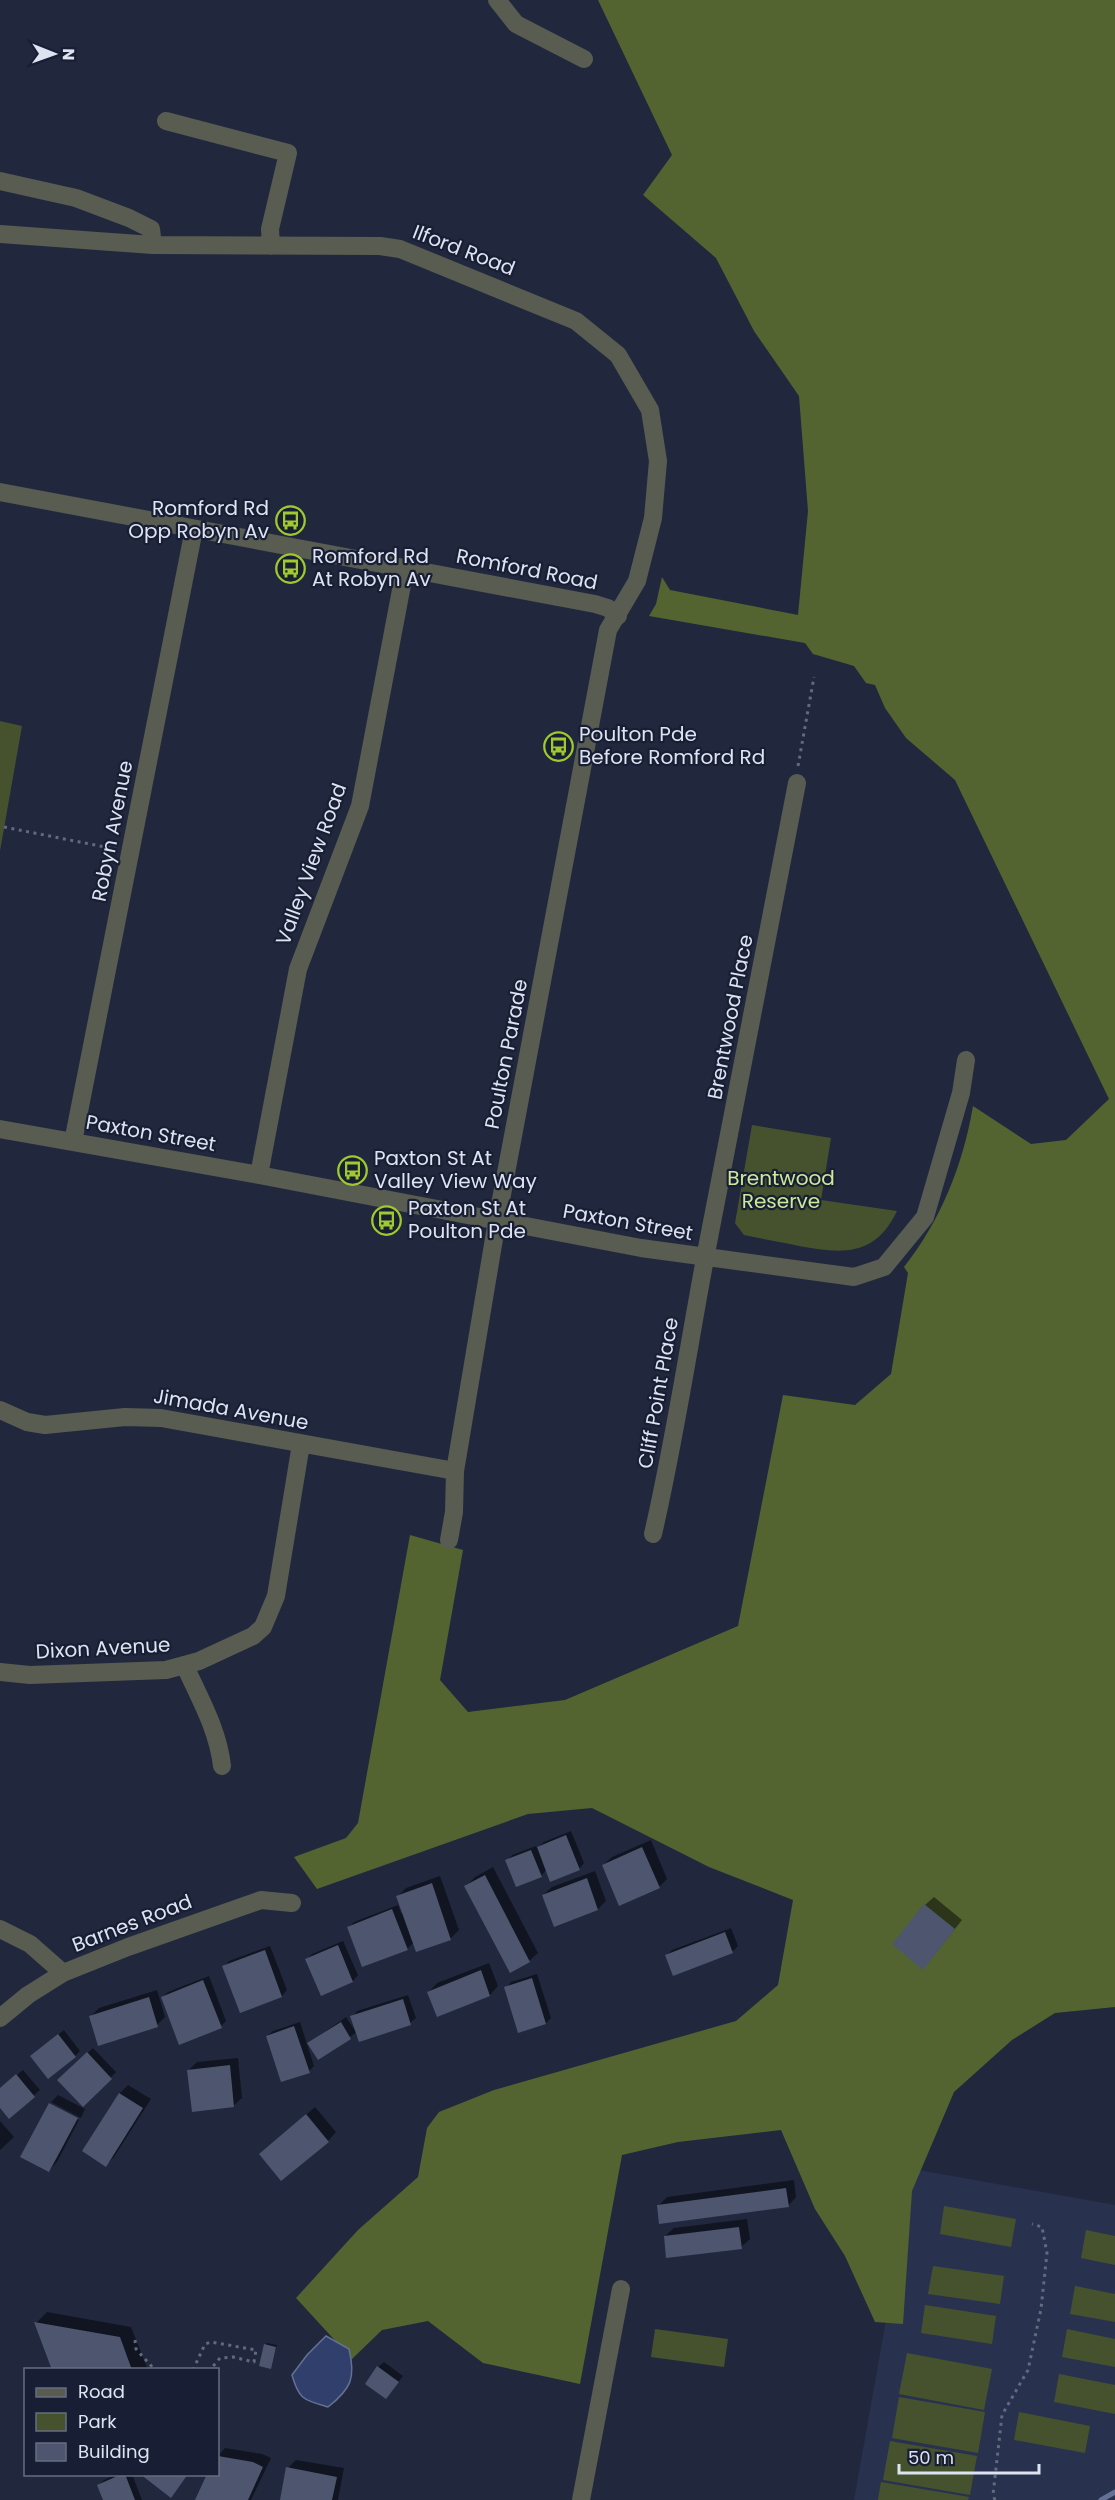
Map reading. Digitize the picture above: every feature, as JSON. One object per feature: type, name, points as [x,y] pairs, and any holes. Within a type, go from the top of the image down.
[{"type":"street","points":[[497,0],[516,24],[584,58]]},
{"type":"street","points":[[166,121],[288,153],[270,229],[271,246]]},
{"type":"street","points":[[0,182],[76,198],[129,218],[151,230],[153,245]]},
{"type":"street","name":"Ilford Road","points":[[0,234],[153,245],[380,246],[414,253],[576,321],[618,355],[650,410],[658,461],[654,518],[637,581],[618,616]]},
{"type":"street","name":"Romford Road","points":[[0,492],[596,604],[608,608],[618,616]]},
{"type":"street","name":"Robyn Avenue","points":[[73,1142],[194,529]]},
{"type":"street","name":"Valley View Road","points":[[259,1175],[298,969],[360,806],[405,568]]},
{"type":"street","name":"Poulton Parade","points":[[449,1540],[454,1512],[454,1471],[497,1221],[608,630],[618,616]]},
{"type":"street","name":"Brentwood Place","points":[[705,1259],[797,783]]},
{"type":"street","name":"Paxton Street","points":[[0,1129],[705,1259],[855,1277],[885,1267],[925,1217],[961,1093],[966,1060]]},
{"type":"street","name":"Cliff Point Place","points":[[653,1534],[665,1482],[705,1259]]},
{"type":"street","name":"Jimada Avenue","points":[[0,1410],[27,1422],[45,1425],[125,1417],[161,1418],[454,1471]]},
{"type":"street","name":"Dixon Avenue","points":[[0,1672],[30,1675],[166,1671],[185,1666],[253,1636],[263,1627],[276,1596],[301,1444]]},
{"type":"street","points":[[185,1666],[214,1729],[222,1766]]},
{"type":"street","name":"Barnes Road","points":[[0,2018],[28,1995],[63,1973],[261,1900],[292,1903]]},
{"type":"street","points":[[0,1929],[30,1944],[63,1973]]},
{"type":"street","points":[[581,2500],[621,2289]]},
{"type":"path","points":[[797,783],[798,761],[814,677]]},
{"type":"path","points":[[4,827],[131,852]]},
{"type":"path","points":[[995,2500],[993,2495],[1002,2415],[1028,2370],[1041,2309],[1047,2253],[1042,2227],[1032,2224]]},
{"type":"path","points":[[135,2340],[136,2349],[153,2368]]},
{"type":"path","points":[[194,2368],[206,2344],[212,2342],[256,2350],[254,2362],[233,2357],[220,2358],[212,2368]]},
{"type":"shaded area","points":[[913,2169],[1115,2205],[1115,2500],[854,2500]]},
{"type":"shaded area","points":[[326,2336],[349,2349],[352,2368],[347,2388],[328,2407],[304,2398],[297,2390],[292,2375],[307,2355]]},
{"type":"green space","points":[[598,0],[1115,0],[1115,2007],[1055,2013],[1012,2040],[954,2092],[912,2191],[903,2324],[875,2322],[845,2256],[815,2209],[781,2130],[678,2142],[622,2155],[580,2384],[483,2363],[428,2321],[382,2330],[352,2359],[296,2298],[358,2230],[418,2177],[427,2128],[439,2112],[494,2090],[736,2021],[778,1985],[793,1900],[709,1867],[592,1808],[528,1814],[317,1889],[294,1857],[346,1838],[358,1823],[410,1535],[463,1550],[440,1680],[468,1712],[565,1700],[738,1626],[783,1395],[855,1405],[891,1374],[908,1273],[904,1267],[929,1230],[949,1191],[969,1128],[973,1106],[1031,1144],[1066,1140],[1109,1099],[955,780],[906,738],[885,708],[875,685],[866,683],[854,666],[813,654],[805,643],[649,616],[656,604],[662,577],[670,590],[798,615],[808,511],[799,396],[754,331],[716,258],[643,195],[672,155]]},
{"type":"green space","points":[[0,721],[22,726],[0,851]]},
{"type":"green space","name":"Brentwood Reserve","points":[[752,1125],[831,1138],[821,1200],[897,1211],[888,1226],[868,1244],[843,1251],[815,1249],[744,1235],[735,1223]]},
{"type":"green space","points":[[944,2206],[1016,2219],[1011,2247],[940,2234]]},
{"type":"green space","points":[[1086,2230],[1115,2236],[1115,2265],[1081,2258]]},
{"type":"green space","points":[[933,2266],[1004,2276],[1000,2304],[928,2294]]},
{"type":"green space","points":[[1075,2286],[1115,2294],[1115,2322],[1070,2314]]},
{"type":"green space","points":[[925,2305],[996,2316],[992,2344],[921,2333]]},
{"type":"green space","points":[[655,2329],[728,2339],[724,2367],[651,2357]]},
{"type":"green space","points":[[1067,2329],[1115,2339],[1115,2367],[1062,2357]]},
{"type":"green space","points":[[907,2353],[992,2369],[984,2410],[899,2394]]},
{"type":"green space","points":[[1059,2374],[1115,2385],[1115,2414],[1054,2402]]},
{"type":"green space","points":[[899,2397],[985,2412],[978,2453],[892,2438]]},
{"type":"green space","points":[[1019,2412],[1090,2426],[1085,2453],[1014,2440]]},
{"type":"green space","points":[[890,2441],[977,2456],[970,2495],[883,2480]]},
{"type":"green space","points":[[881,2482],[969,2497],[968,2500],[878,2500]]},
{"type":"building","points":[[566,1835],[580,1870],[550,1882],[537,1847]]},
{"type":"building","points":[[642,1847],[660,1888],[619,1906],[602,1865]]},
{"type":"building","points":[[531,1850],[542,1877],[516,1887],[505,1860]]},
{"type":"building","points":[[485,1875],[530,1962],[510,1973],[464,1886]]},
{"type":"building","points":[[587,1878],[598,1910],[554,1927],[542,1895]]},
{"type":"building","points":[[432,1883],[451,1940],[416,1952],[396,1896]]},
{"type":"building","points":[[924,1904],[955,1929],[923,1970],[892,1944]]},
{"type":"building","points":[[392,1909],[408,1950],[362,1967],[347,1927]]},
{"type":"building","points":[[725,1932],[733,1953],[673,1976],[665,1955]]},
{"type":"building","points":[[338,1945],[353,1982],[321,1996],[305,1959]]},
{"type":"building","points":[[265,1950],[282,1997],[240,2013],[222,1966]]},
{"type":"building","points":[[481,1970],[490,1996],[437,2017],[427,1992]]},
{"type":"building","points":[[532,1978],[546,2024],[518,2033],[504,1987]]},
{"type":"building","points":[[203,1980],[222,2028],[179,2045],[161,1997]]},
{"type":"building","points":[[149,1997],[158,2027],[98,2046],[89,2016]]},
{"type":"building","points":[[403,1999],[411,2025],[359,2042],[350,2016]]},
{"type":"building","points":[[341,2022],[351,2039],[318,2060],[307,2043]]},
{"type":"building","points":[[294,2026],[310,2073],[281,2082],[266,2036]]},
{"type":"building","points":[[58,2034],[76,2057],[48,2079],[30,2056]]},
{"type":"building","points":[[87,2052],[112,2079],[83,2107],[57,2080]]},
{"type":"building","points":[[230,2065],[234,2107],[192,2112],[187,2070]]},
{"type":"building","points":[[16,2074],[35,2097],[9,2119],[0,2108],[0,2088]]},
{"type":"building","points":[[119,2093],[143,2108],[106,2167],[82,2151]]},
{"type":"building","points":[[49,2103],[78,2118],[49,2172],[20,2157]]},
{"type":"building","points":[[306,2114],[329,2142],[281,2181],[259,2154]]},
{"type":"building","points":[[786,2188],[789,2207],[659,2224],[657,2205]]},
{"type":"building","points":[[739,2227],[742,2249],[666,2258],[664,2236]]},
{"type":"building","points":[[34,2322],[120,2337],[131,2368],[51,2368]]},
{"type":"building","points":[[264,2344],[276,2347],[271,2369],[259,2366]]},
{"type":"building","points":[[377,2366],[399,2382],[386,2399],[365,2384]]},
{"type":"building","points":[[219,2456],[253,2462],[263,2467],[248,2500],[195,2500],[206,2476],[219,2476]]},
{"type":"building","points":[[286,2467],[337,2477],[332,2500],[280,2500]]},
{"type":"building","points":[[117,2476],[126,2476],[135,2500],[103,2500],[97,2485]]},
{"type":"building","points":[[143,2476],[187,2476],[171,2498]]},
{"type":"waterway","points":[[1101,2500],[1115,2492]]},
{"type":"place","name":"Romford Rd Opp Robyn Av","points":[[290,520]]},
{"type":"place","name":"Romford Rd At Robyn Av","points":[[291,568]]},
{"type":"place","name":"Poulton Pde Before Romford Rd","points":[[558,746]]},
{"type":"place","name":"Paxton St At Valley View Way","points":[[353,1170]]},
{"type":"place","name":"Paxton St At Poulton Pde","points":[[387,1220]]}]
